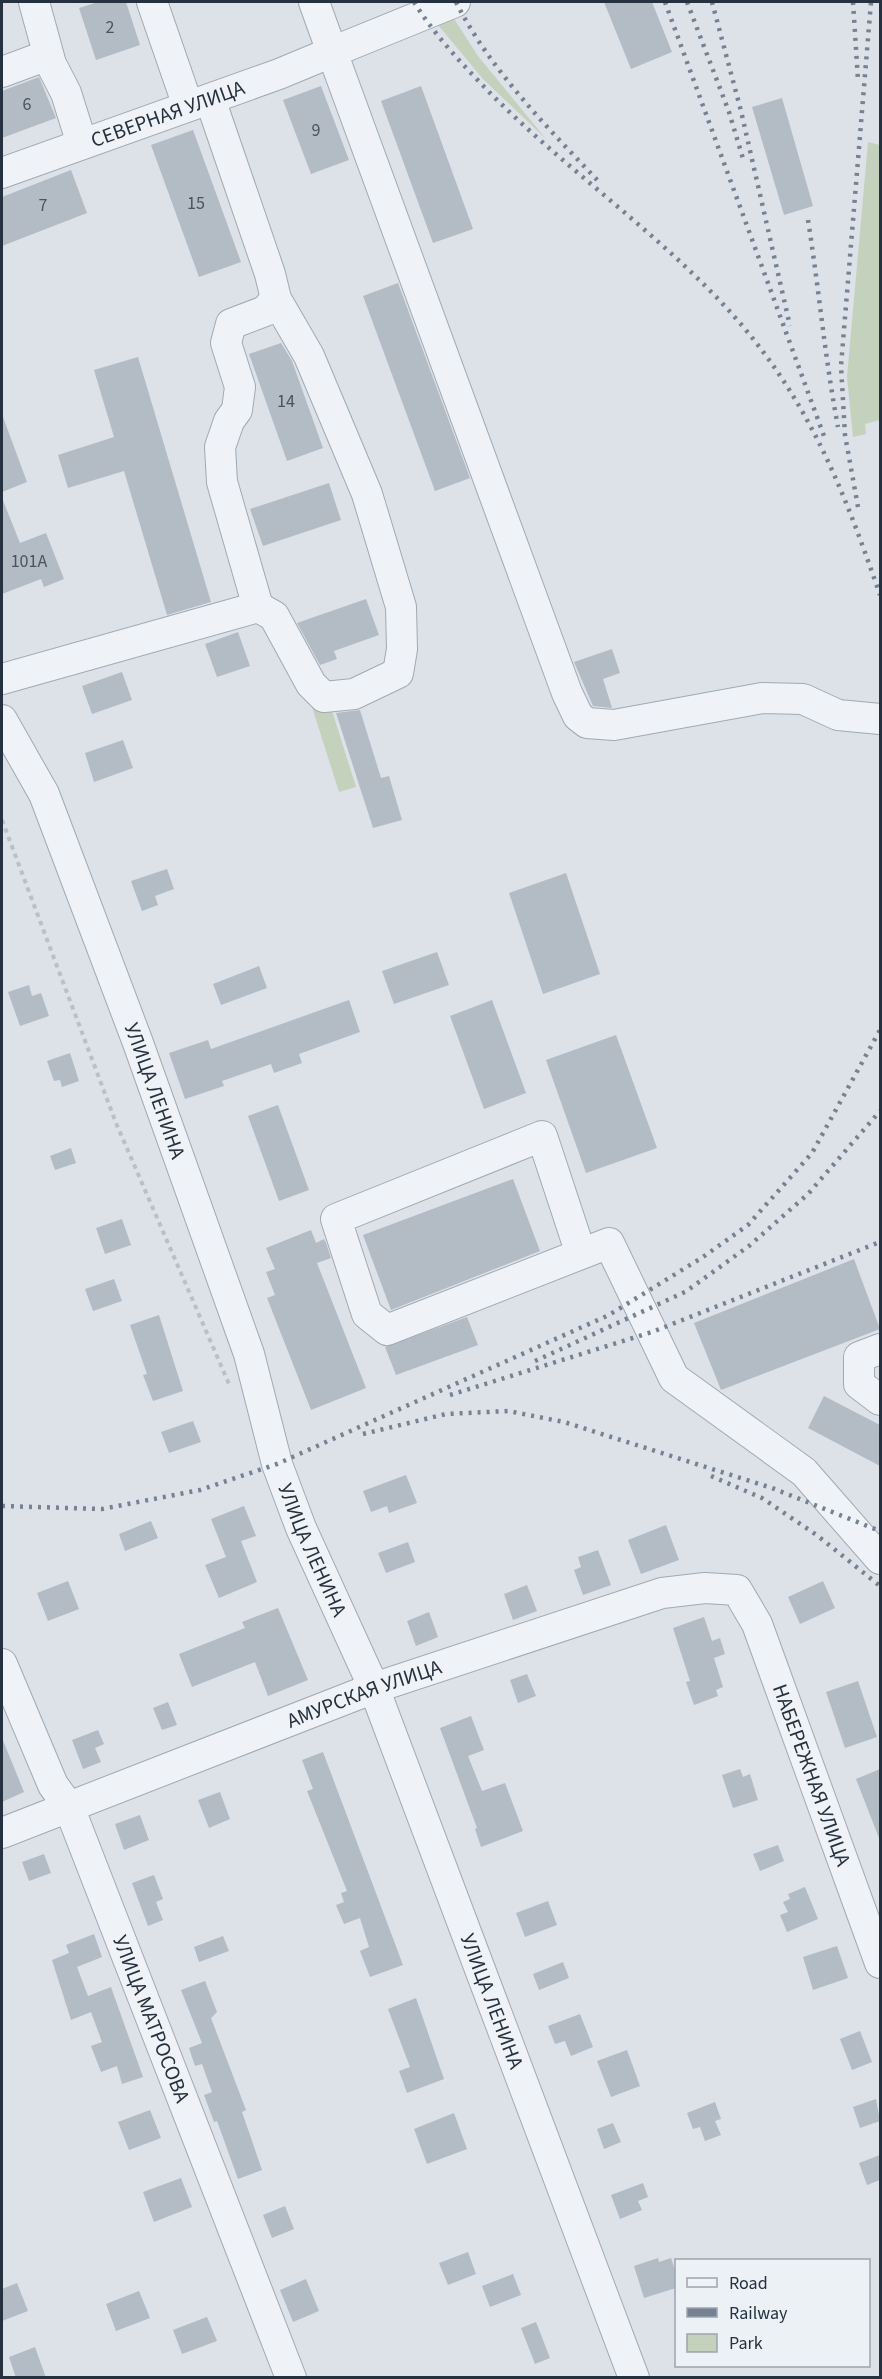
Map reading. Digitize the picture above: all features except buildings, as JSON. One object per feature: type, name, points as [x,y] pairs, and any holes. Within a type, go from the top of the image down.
[{"type":"street","points":[[34,2],[48,55],[66,93],[82,144]]},
{"type":"street","points":[[152,2],[199,102],[270,274],[276,299],[309,356],[367,494],[401,607],[402,649],[398,674],[354,694],[324,697],[311,684],[274,616],[258,607],[222,482],[220,447],[229,421],[237,410],[240,387],[226,343],[231,324],[265,311],[276,299]]},
{"type":"street","points":[[314,2],[563,682],[578,716],[587,723],[614,725],[762,698],[803,699],[838,716],[880,719]]},
{"type":"street","name":"СЕВЕРНАЯ УЛИЦА","points":[[2,173],[332,52],[456,2]]},
{"type":"street","points":[[2,72],[48,55]]},
{"type":"street","points":[[2,680],[258,607]]},
{"type":"street","name":"УЛИЦА ЛЕНИНА","points":[[2,720],[44,794],[138,1043],[249,1354],[277,1464],[301,1528],[374,1688],[634,2378]]},
{"type":"street","points":[[581,1254],[542,1136],[336,1219],[367,1314],[387,1330],[581,1254],[609,1243],[674,1378],[804,1472],[880,1559]]},
{"type":"street","points":[[880,1349],[859,1357],[859,1384],[880,1400]]},
{"type":"street","name":"АМУРСКАЯ УЛИЦА","points":[[2,1833],[374,1688],[662,1593],[705,1588],[737,1590]]},
{"type":"street","name":"НАБЕРЕЖНАЯ УЛИЦА","points":[[737,1590],[757,1624],[880,1964]]},
{"type":"street","name":"УЛИЦА МАТРОСОВА","points":[[2,1664],[52,1785],[69,1807],[291,2378]]},
{"type":"path","points":[[2,820],[116,1123],[233,1393]]},
{"type":"green space","points":[[449,11],[478,56],[546,139],[483,79],[433,19]]},
{"type":"green space","points":[[868,142],[880,145],[880,420],[865,424],[866,434],[853,437],[847,377]]},
{"type":"green space","points":[[329,701],[356,787],[339,792],[312,707]]},
{"type":"railway","points":[[414,2],[441,39],[492,95],[694,275],[721,302],[776,369],[798,404],[835,476],[880,595]]},
{"type":"railway","points":[[456,2],[503,75],[600,183]]},
{"type":"railway","points":[[665,2],[824,436]]},
{"type":"railway","points":[[687,2],[729,112],[744,162]]},
{"type":"railway","points":[[712,2],[741,111],[790,326]]},
{"type":"railway","points":[[853,2],[858,80]]},
{"type":"railway","points":[[858,507],[845,435],[841,366],[871,2]]},
{"type":"railway","points":[[808,220],[838,427]]},
{"type":"railway","points":[[2,1506],[102,1509],[200,1490],[277,1464],[609,1315],[703,1257],[748,1225],[812,1153],[880,1030]]},
{"type":"railway","points":[[535,1361],[685,1292],[749,1246],[808,1194],[880,1111]]},
{"type":"railway","points":[[450,1395],[652,1332],[880,1242]]},
{"type":"railway","points":[[363,1434],[446,1414],[508,1411],[564,1422],[772,1488],[880,1531]]},
{"type":"railway","points":[[711,1476],[762,1498],[818,1536],[880,1586]]}]
